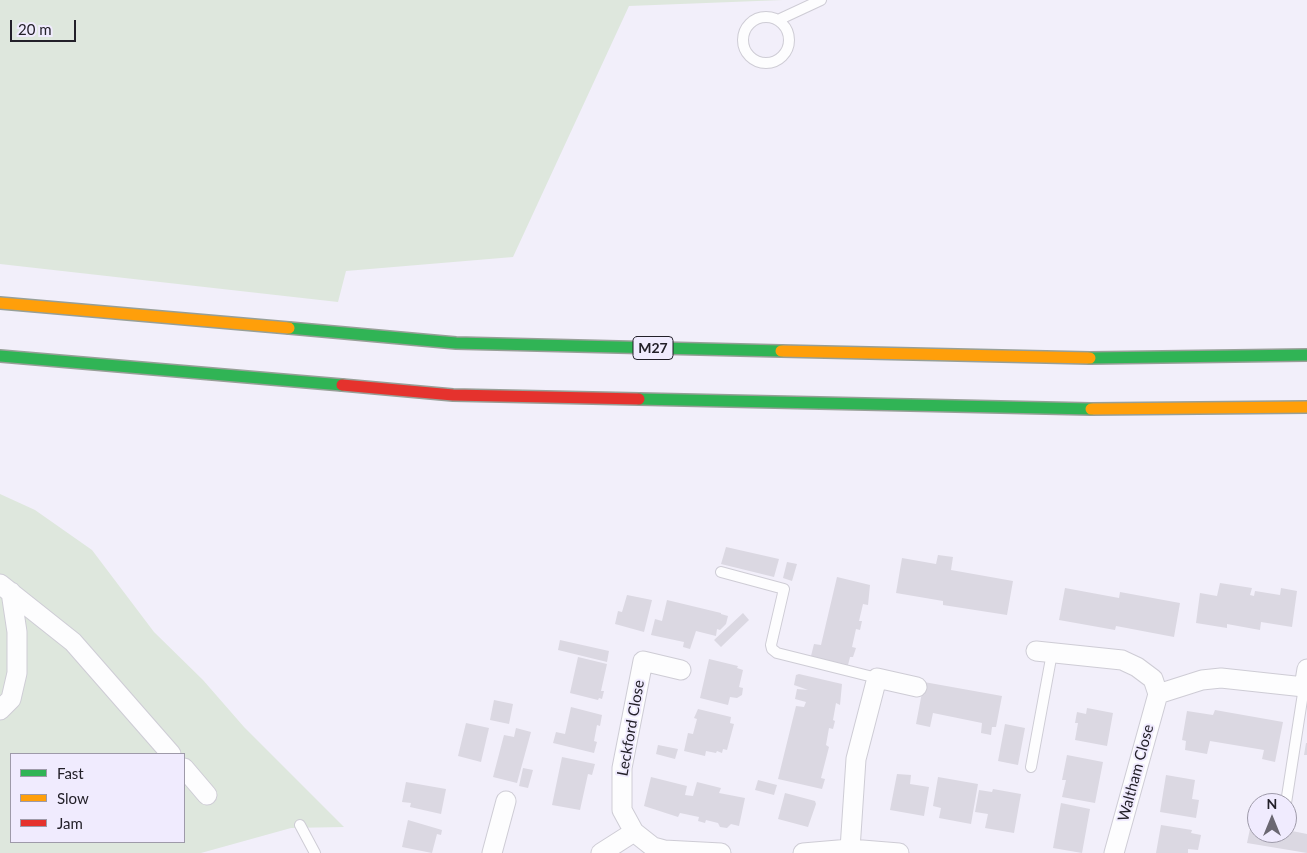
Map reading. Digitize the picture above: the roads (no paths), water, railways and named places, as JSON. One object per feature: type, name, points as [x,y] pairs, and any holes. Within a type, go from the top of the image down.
[{"type":"highway","name":"M27","points":[[0,303],[456,343],[1112,359],[1307,355]]},
{"type":"highway","points":[[0,356],[453,395],[1113,410],[1307,407]]},
{"type":"street","points":[[0,710],[11,699],[17,673],[17,632],[6,588]]},
{"type":"street","points":[[6,588],[73,642],[170,753]]},
{"type":"street","points":[[1044,652],[1122,660],[1137,667],[1152,679],[1158,694],[1202,680],[1221,678],[1305,678]]},
{"type":"street","name":"Leckford Close","points":[[634,832],[622,810],[622,768],[643,661],[682,670]]},
{"type":"street","points":[[850,849],[856,759],[876,678],[917,687]]},
{"type":"street","name":"Waltham Close","points":[[1114,853],[1158,694]]},
{"type":"street","points":[[185,769],[207,795]]},
{"type":"street","points":[[492,853],[506,801]]},
{"type":"street","points":[[601,853],[634,832],[653,847],[664,850],[721,853]]},
{"type":"street","points":[[803,853],[850,849],[899,853]]},
{"type":"lane","points":[[778,20],[784,24],[789,38],[785,54],[776,62],[761,63],[754,60],[744,48],[745,32],[755,20],[762,17],[778,20],[821,0]]},
{"type":"lane","points":[[721,572],[784,589],[771,645],[772,649],[777,653],[876,678]]},
{"type":"lane","points":[[1031,767],[1044,652]]},
{"type":"lane","points":[[1288,793],[1305,678]]},
{"type":"lane","points":[[300,825],[315,853]]}]
